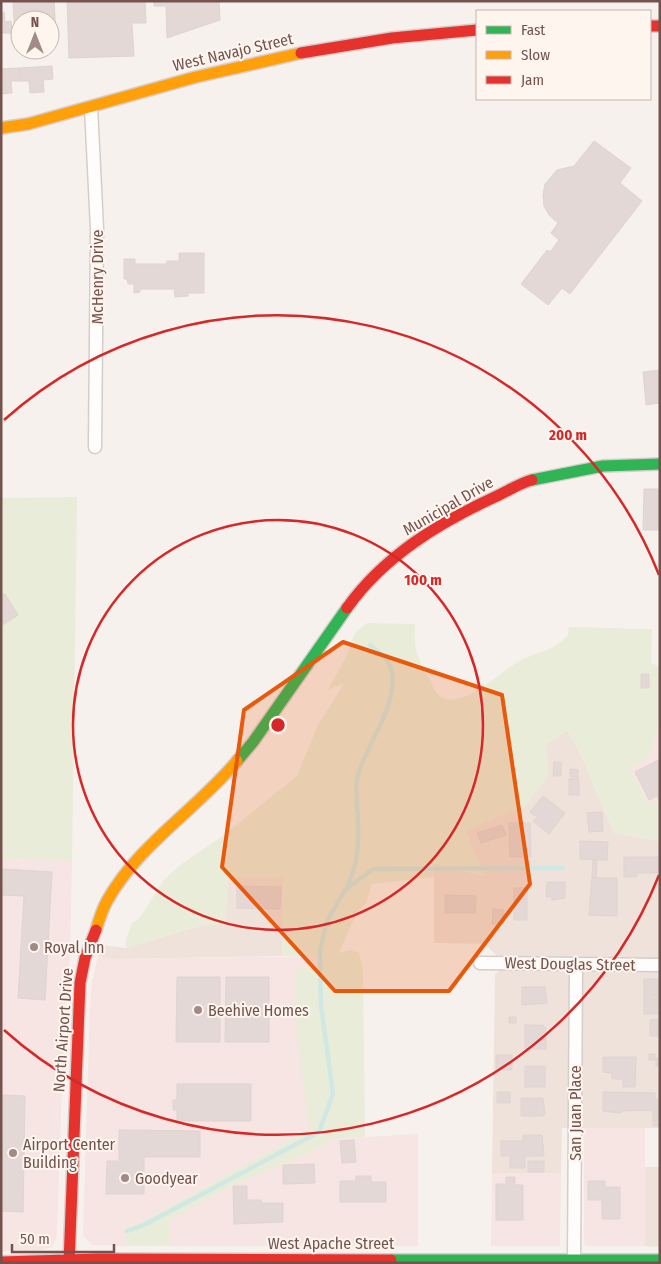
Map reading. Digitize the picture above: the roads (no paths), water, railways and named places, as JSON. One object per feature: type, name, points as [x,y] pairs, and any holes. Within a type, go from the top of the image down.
[{"type":"main road","name":"West Navajo Street","points":[[1,128],[28,124],[198,76],[313,50],[403,37],[476,30]]},
{"type":"main road","name":"Municipal Drive","points":[[253,742],[360,590],[414,541],[470,508],[529,481],[603,466],[660,464]]},
{"type":"main road","name":"North Airport Drive","points":[[69,1261],[78,1014],[85,958],[106,902],[125,872],[150,844],[216,786],[253,742]]},
{"type":"main road","name":"West Apache Street","points":[[1,1262],[660,1260]]},
{"type":"street","name":"McHenry Drive","points":[[91,107],[96,229],[95,446]]},
{"type":"street","name":"West Douglas Street","points":[[480,963],[576,966],[660,965]]},
{"type":"street","name":"San Juan Place","points":[[574,1260],[576,966]]},
{"type":"waterway","points":[[347,886],[353,871],[358,846],[357,779],[366,753],[385,715],[392,688],[392,674],[389,664],[370,645]]},
{"type":"waterway","points":[[127,1231],[144,1225],[319,1132],[333,1094],[321,1005],[320,953],[327,921],[345,890],[373,869],[563,868]]},
{"type":"place","name":"Royal Inn","points":[[34,947]]},
{"type":"place","name":"Beehive Homes","points":[[198,1010]]},
{"type":"place","name":"Airport Center Building","points":[[13,1153]]},
{"type":"place","name":"Goodyear","points":[[125,1178]]}]
